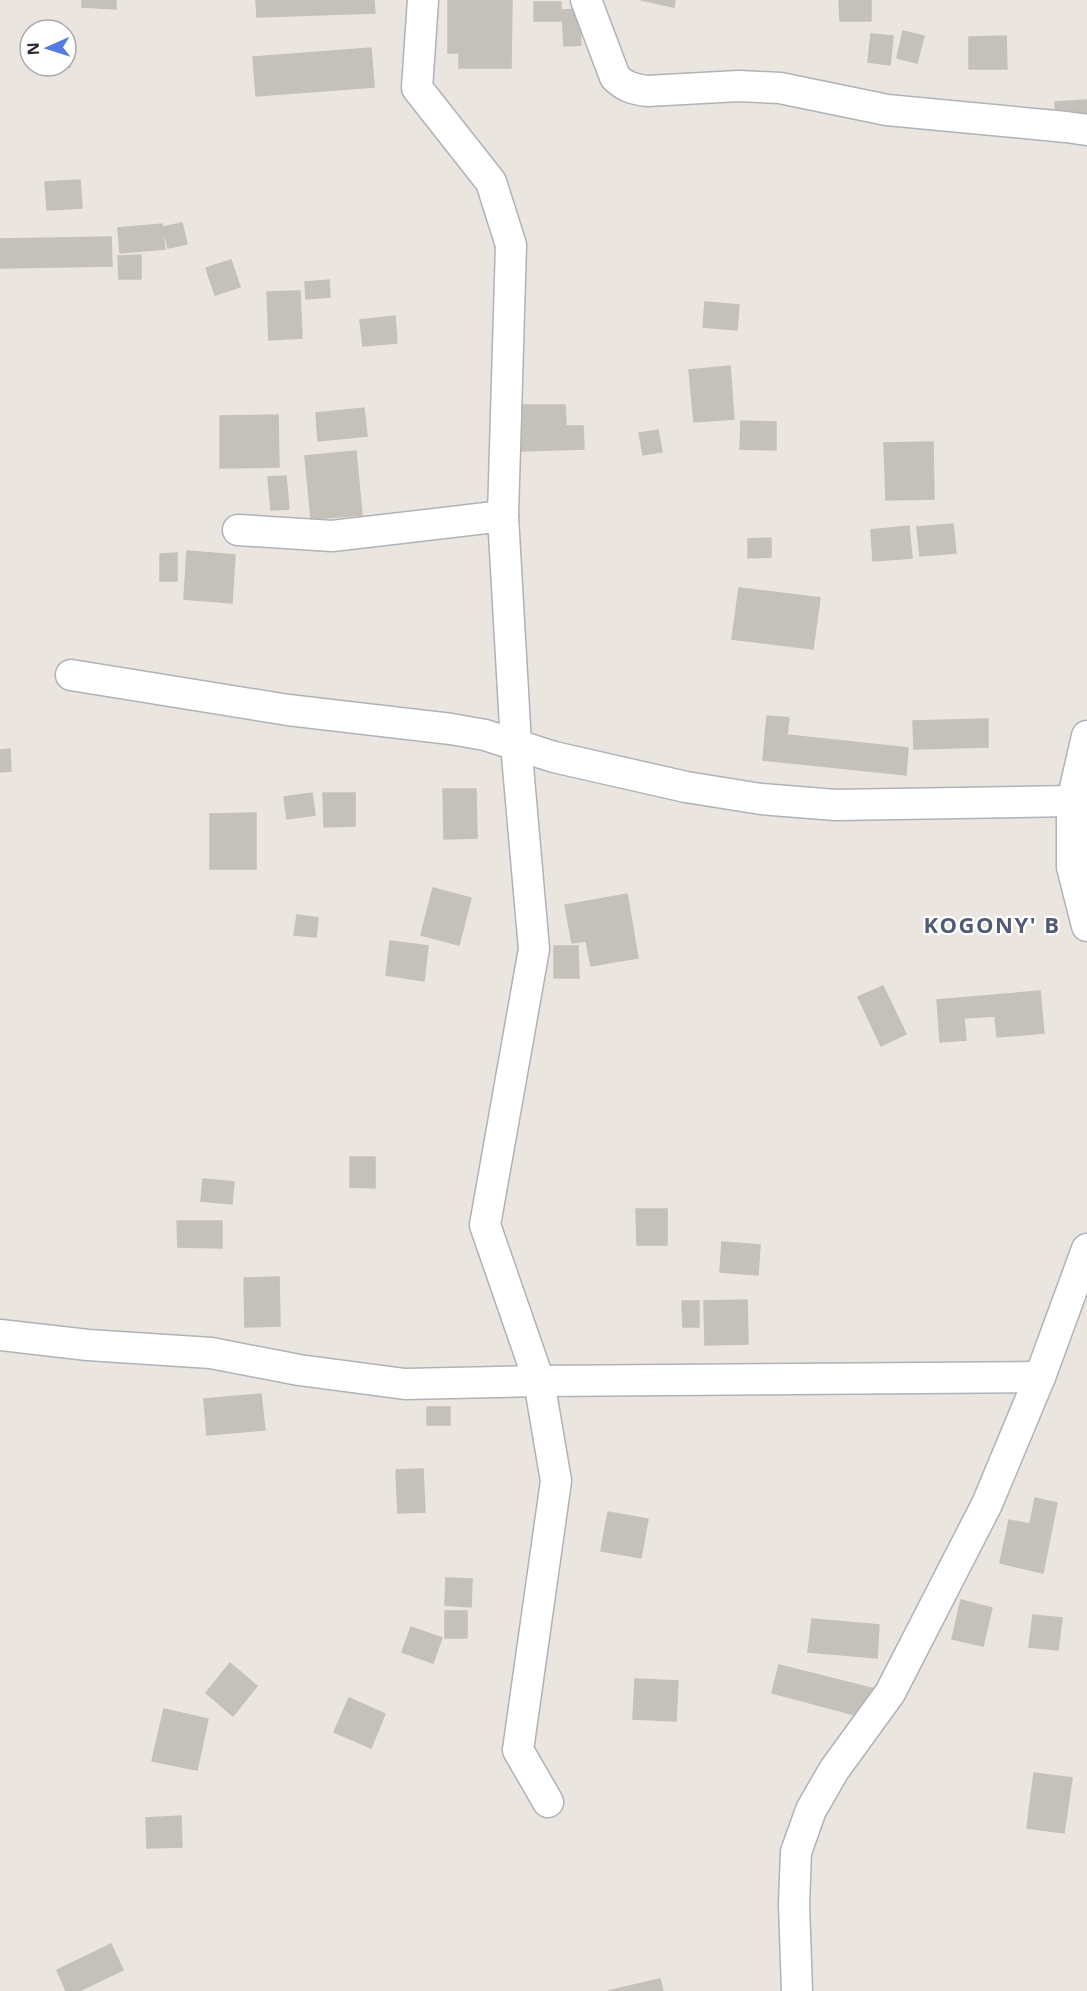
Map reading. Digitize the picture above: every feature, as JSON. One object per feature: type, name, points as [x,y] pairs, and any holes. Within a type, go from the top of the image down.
[{"type":"street","points":[[423,0],[417,88],[492,182],[511,245],[503,516],[516,744],[534,950],[485,1225],[539,1381],[556,1481],[518,1750],[549,1802]]},
{"type":"street","points":[[586,0],[615,77],[632,89],[647,91],[739,86],[780,88],[887,110],[1087,130]]},
{"type":"street","points":[[238,530],[332,536],[503,516]]},
{"type":"street","points":[[71,675],[288,710],[452,729],[485,735],[554,757],[686,787],[761,799],[836,805],[1072,801]]},
{"type":"street","points":[[1087,736],[1072,801],[1072,867],[1087,926]]},
{"type":"street","points":[[797,1991],[794,1904],[796,1852],[811,1810],[834,1770],[890,1693],[987,1504],[1040,1377],[1087,1249]]},
{"type":"street","points":[[0,1335],[211,1353],[299,1370],[405,1384],[1040,1377]]},
{"type":"building","points":[[82,0],[116,0],[116,9],[82,7]]},
{"type":"building","points":[[256,0],[374,0],[375,13],[257,17]]},
{"type":"building","points":[[448,0],[512,0],[511,68],[459,68],[459,53],[448,53]]},
{"type":"building","points":[[641,0],[675,0],[674,7]]},
{"type":"building","points":[[839,0],[871,0],[871,21],[840,21]]},
{"type":"building","points":[[534,2],[561,2],[561,21],[534,21]]},
{"type":"building","points":[[579,9],[581,45],[564,46],[562,10]]},
{"type":"building","points":[[903,31],[924,36],[917,63],[897,58]]},
{"type":"building","points":[[871,34],[893,36],[890,65],[868,62]]},
{"type":"building","points":[[1006,36],[1007,69],[969,69],[969,37]]},
{"type":"building","points":[[371,48],[374,87],[256,96],[253,57]]},
{"type":"building","points":[[1087,100],[1087,118],[1056,120],[1055,102]]},
{"type":"building","points":[[80,180],[82,208],[47,210],[45,182]]},
{"type":"building","points":[[182,223],[187,244],[168,248],[163,227]]},
{"type":"building","points":[[162,224],[165,249],[120,253],[118,228]]},
{"type":"building","points":[[111,237],[112,266],[0,268],[0,239]]},
{"type":"building","points":[[141,255],[141,279],[119,279],[118,256]]},
{"type":"building","points":[[231,260],[240,287],[215,295],[206,268]]},
{"type":"building","points":[[329,280],[330,297],[306,299],[305,282]]},
{"type":"building","points":[[300,291],[302,338],[269,340],[267,292]]},
{"type":"building","points":[[705,302],[739,305],[737,330],[703,327]]},
{"type":"building","points":[[395,316],[397,343],[363,346],[360,320]]},
{"type":"building","points":[[730,366],[734,419],[694,422],[689,370]]},
{"type":"building","points":[[520,405],[565,405],[566,426],[583,426],[584,449],[521,451]]},
{"type":"building","points":[[364,408],[367,436],[318,441],[316,413]]},
{"type":"building","points":[[278,415],[279,467],[220,468],[220,416]]},
{"type":"building","points":[[741,421],[776,422],[776,450],[740,449]]},
{"type":"building","points":[[658,430],[662,452],[643,455],[639,433]]},
{"type":"building","points":[[933,442],[934,499],[886,500],[884,443]]},
{"type":"building","points":[[356,451],[362,515],[311,519],[305,456]]},
{"type":"building","points":[[286,476],[289,509],[271,510],[268,477]]},
{"type":"building","points":[[953,524],[956,553],[920,556],[917,527]]},
{"type":"building","points":[[909,526],[912,558],[873,561],[871,530]]},
{"type":"building","points":[[771,538],[771,557],[748,558],[748,539]]},
{"type":"building","points":[[187,551],[235,555],[232,603],[184,599]]},
{"type":"building","points":[[177,553],[177,581],[160,581],[160,554]]},
{"type":"building","points":[[739,588],[820,598],[813,649],[732,639]]},
{"type":"building","points":[[767,716],[789,718],[787,735],[908,748],[906,775],[763,760]]},
{"type":"building","points":[[988,719],[988,747],[914,749],[913,721]]},
{"type":"building","points":[[10,749],[11,771],[0,772],[0,750]]},
{"type":"building","points":[[443,789],[476,789],[477,838],[444,839]]},
{"type":"building","points":[[312,793],[315,815],[287,819],[284,797]]},
{"type":"building","points":[[323,793],[355,793],[355,826],[324,827]]},
{"type":"building","points":[[256,813],[256,869],[210,869],[210,814]]},
{"type":"building","points":[[433,888],[471,898],[459,945],[421,935]]},
{"type":"building","points":[[627,894],[638,958],[591,966],[586,941],[572,943],[565,905]]},
{"type":"building","points":[[297,915],[318,918],[316,937],[294,935]]},
{"type":"building","points":[[390,941],[428,946],[424,981],[386,975]]},
{"type":"building","points":[[554,946],[578,946],[579,978],[554,978]]},
{"type":"building","points":[[883,986],[906,1034],[881,1046],[858,997]]},
{"type":"building","points":[[1040,991],[1044,1033],[997,1037],[995,1016],[964,1018],[966,1040],[940,1042],[937,1000]]},
{"type":"building","points":[[350,1157],[375,1157],[375,1188],[350,1187]]},
{"type":"building","points":[[203,1179],[234,1182],[232,1204],[201,1201]]},
{"type":"building","points":[[636,1209],[667,1209],[667,1245],[637,1245]]},
{"type":"building","points":[[177,1221],[222,1221],[222,1248],[178,1247]]},
{"type":"building","points":[[722,1242],[760,1245],[758,1275],[720,1272]]},
{"type":"building","points":[[279,1277],[280,1326],[245,1327],[244,1278]]},
{"type":"building","points":[[747,1300],[748,1344],[705,1345],[704,1301]]},
{"type":"building","points":[[682,1301],[699,1301],[699,1327],[683,1327]]},
{"type":"building","points":[[261,1394],[265,1430],[207,1435],[204,1399]]},
{"type":"building","points":[[427,1407],[450,1407],[450,1425],[427,1425]]},
{"type":"building","points":[[423,1469],[425,1512],[398,1513],[396,1470]]},
{"type":"building","points":[[1035,1498],[1057,1503],[1043,1573],[1000,1563],[1009,1520],[1030,1524]]},
{"type":"building","points":[[608,1512],[648,1519],[641,1558],[601,1551]]},
{"type":"building","points":[[446,1578],[472,1579],[471,1607],[445,1605]]},
{"type":"building","points":[[961,1600],[992,1608],[983,1646],[952,1639]]},
{"type":"building","points":[[445,1611],[467,1611],[467,1638],[445,1638]]},
{"type":"building","points":[[1033,1615],[1062,1618],[1058,1650],[1029,1647]]},
{"type":"building","points":[[812,1619],[879,1625],[877,1658],[808,1652]]},
{"type":"building","points":[[411,1627],[442,1638],[433,1663],[402,1652]]},
{"type":"building","points":[[230,1663],[257,1686],[233,1716],[206,1693]]},
{"type":"building","points":[[779,1665],[875,1689],[867,1718],[772,1693]]},
{"type":"building","points":[[635,1679],[678,1681],[676,1721],[633,1719]]},
{"type":"building","points":[[349,1698],[385,1714],[371,1748],[334,1732]]},
{"type":"building","points":[[164,1709],[208,1719],[197,1770],[152,1761]]},
{"type":"building","points":[[1034,1773],[1072,1778],[1064,1833],[1027,1828]]},
{"type":"building","points":[[181,1816],[182,1847],[147,1848],[146,1818]]},
{"type":"building","points":[[111,1944],[123,1970],[79,1991],[66,1991],[57,1970]]},
{"type":"building","points":[[660,1979],[663,1991],[608,1991]]},
{"type":"district","name":"KOGONY' B","points":[[992,925]]}]
